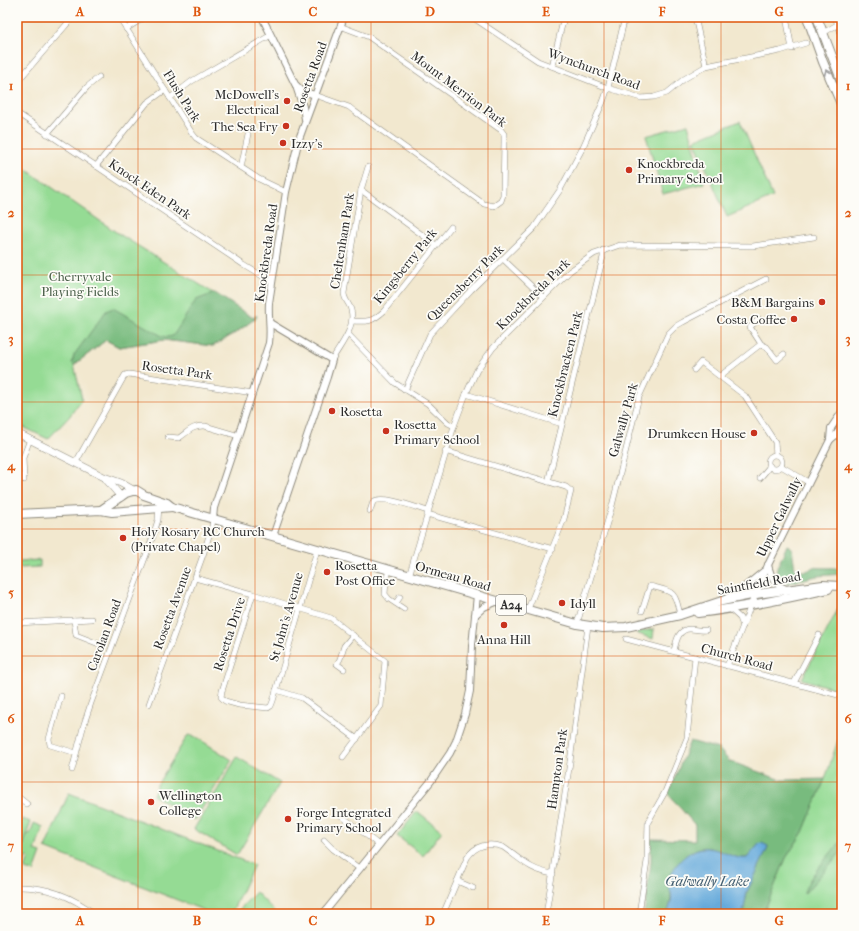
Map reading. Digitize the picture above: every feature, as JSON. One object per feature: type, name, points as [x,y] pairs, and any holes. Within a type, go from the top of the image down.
[{"type":"main road","points":[[807,17],[822,62],[842,106]]},
{"type":"main road","points":[[817,17],[842,82]]},
{"type":"main road","points":[[814,37],[823,33]]},
{"type":"main road","points":[[17,433],[133,490]]},
{"type":"main road","points":[[104,477],[121,497],[122,502],[129,511]]},
{"type":"main road","points":[[101,510],[133,490]]},
{"type":"main road","name":"Ormeau Road","points":[[133,490],[167,503],[172,507]]},
{"type":"main road","points":[[141,509],[147,496]]},
{"type":"main road","name":"Ormeau Road","points":[[17,514],[101,510],[112,512],[172,507],[577,624],[614,628]]},
{"type":"main road","name":"Saintfield Road","points":[[682,615],[722,601],[756,594],[823,585],[841,585]]},
{"type":"main road","name":"Saintfield Road","points":[[614,628],[682,615],[779,601],[841,585]]},
{"type":"main road","points":[[756,594],[764,597],[806,594]]},
{"type":"main road","points":[[704,607],[741,602],[751,605]]},
{"type":"street","points":[[17,82],[73,17]]},
{"type":"street","name":"Flush Park","points":[[118,17],[196,138],[259,179],[286,192]]},
{"type":"street","points":[[126,29],[145,17]]},
{"type":"street","points":[[262,17],[295,84],[303,108],[304,123]]},
{"type":"street","name":"Rosetta Road","points":[[304,123],[344,17]]},
{"type":"street","name":"Wynchurch Road","points":[[472,17],[538,60],[608,88],[641,98],[654,98],[706,66],[792,48],[806,43]]},
{"type":"street","points":[[552,66],[564,17]]},
{"type":"street","name":"Queensberry Park","points":[[405,390],[430,334],[471,290],[525,238],[540,220],[571,170],[598,114],[608,88],[626,17]]},
{"type":"street","points":[[695,17],[706,66]]},
{"type":"street","points":[[786,17],[792,48]]},
{"type":"street","points":[[835,17],[840,23],[842,36]]},
{"type":"street","points":[[823,33],[840,23]]},
{"type":"street","name":"Mount Merrion Park","points":[[315,95],[349,107],[484,204],[494,206],[501,201],[503,196],[504,142],[504,134],[501,130],[369,37],[340,26]]},
{"type":"street","points":[[170,98],[192,80],[271,35]]},
{"type":"street","points":[[47,134],[87,87],[99,77]]},
{"type":"street","points":[[295,84],[302,91],[315,95]]},
{"type":"street","points":[[96,166],[146,103],[165,90]]},
{"type":"street","name":"Knock Eden Park","points":[[17,113],[244,265],[272,282]]},
{"type":"street","name":"Knockbreda Road","points":[[270,323],[268,315],[269,303],[286,192],[304,123]]},
{"type":"street","points":[[241,167],[248,134]]},
{"type":"street","name":"Cheltenham Park","points":[[352,321],[351,309],[344,297],[344,293],[361,190],[368,167]]},
{"type":"street","points":[[361,190],[436,245]]},
{"type":"street","name":"Kingsberry Park","points":[[352,321],[370,322],[384,311],[451,227]]},
{"type":"street","name":"Knockbreda Park","points":[[409,576],[445,451],[466,394],[477,370],[493,348],[570,270],[603,250],[620,245],[753,246],[814,237]]},
{"type":"street","name":"Knockbracken Park","points":[[548,482],[603,257],[603,250]]},
{"type":"street","points":[[503,259],[543,297]]},
{"type":"street","name":"Galwally Park","points":[[577,624],[612,506],[634,412],[646,381],[668,334],[676,326],[766,278]]},
{"type":"street","points":[[759,320],[750,327],[761,344],[767,347],[777,360],[784,354]]},
{"type":"street","points":[[273,536],[332,360],[348,334],[352,321]]},
{"type":"street","points":[[270,323],[332,360]]},
{"type":"street","points":[[213,518],[214,508],[270,343],[270,323]]},
{"type":"street","points":[[348,334],[395,383],[428,404],[448,423],[454,426]]},
{"type":"street","points":[[720,376],[761,344]]},
{"type":"street","points":[[694,370],[701,362],[741,392],[749,401],[775,442],[776,455],[781,460],[781,466]]},
{"type":"street","name":"Rosetta Park","points":[[76,462],[125,375],[129,374],[253,392]]},
{"type":"street","points":[[466,394],[562,424]]},
{"type":"street","name":"Upper Galwally","points":[[830,440],[831,428],[842,412]]},
{"type":"street","points":[[168,437],[179,438],[189,430],[200,425],[239,436]]},
{"type":"street","name":"Upper Galwally","points":[[751,605],[767,567],[808,482],[830,440],[836,435],[842,426]]},
{"type":"street","points":[[24,480],[23,458],[30,439]]},
{"type":"street","points":[[445,451],[566,487],[571,491],[564,519],[528,610]]},
{"type":"street","points":[[760,478],[770,466],[769,462],[772,456],[776,455]]},
{"type":"street","points":[[770,466],[775,468],[781,466],[808,482]]},
{"type":"street","points":[[147,496],[152,501],[159,504],[159,508]]},
{"type":"street","points":[[370,511],[373,502],[378,500],[395,502],[553,549]]},
{"type":"street","name":"Carolan Road","points":[[72,770],[91,703],[151,542],[158,520],[159,508]]},
{"type":"street","name":"Rosetta Avenue","points":[[149,704],[195,578],[212,526],[213,518]]},
{"type":"street","name":"St John's Avenue","points":[[276,690],[317,550]]},
{"type":"street","points":[[722,601],[744,588],[767,567],[773,580],[780,587],[786,589]]},
{"type":"street","points":[[389,570],[385,594],[404,609]]},
{"type":"street","points":[[195,578],[331,618],[383,659],[385,664],[380,706],[343,757]]},
{"type":"street","points":[[642,611],[650,586],[672,593],[676,598],[682,615]]},
{"type":"street","name":"Rosetta Drive","points":[[253,594],[222,697],[225,701],[239,705],[268,708],[272,706],[276,690]]},
{"type":"street","points":[[323,914],[431,782],[456,741],[465,714],[470,691],[472,646],[477,595]]},
{"type":"street","points":[[396,603],[400,597]]},
{"type":"street","points":[[475,615],[484,607],[498,601]]},
{"type":"street","points":[[727,666],[751,605]]},
{"type":"street","points":[[730,609],[740,618],[743,626]]},
{"type":"street","points":[[17,623],[92,619]]},
{"type":"street","points":[[74,620],[76,635],[104,646]]},
{"type":"street","name":"Hampton Park","points":[[546,914],[588,626]]},
{"type":"street","points":[[674,651],[678,637],[682,631],[688,629],[706,630]]},
{"type":"street","points":[[344,669],[337,664],[344,646],[353,635]]},
{"type":"street","points":[[794,683],[819,635]]},
{"type":"street","name":"Church Road","points":[[626,638],[842,696]]},
{"type":"street","points":[[639,914],[647,861],[648,822],[666,792],[686,740],[695,657]]},
{"type":"street","points":[[276,690],[302,698],[357,739]]},
{"type":"street","points":[[61,696],[49,740],[50,745],[76,752]]},
{"type":"street","points":[[17,796],[28,804]]},
{"type":"street","points":[[339,814],[379,845]]},
{"type":"street","points":[[324,840],[333,849],[360,869]]},
{"type":"street","points":[[443,914],[456,881],[471,852],[476,848],[487,845],[503,847],[529,867],[553,874]]},
{"type":"street","points":[[456,881],[473,888]]},
{"type":"street","points":[[17,887],[36,888],[56,892],[95,914]]},
{"type":"green space","points":[[740,121],[773,197],[727,217],[694,140]]},
{"type":"green space","points":[[688,124],[704,183],[663,194],[646,136]]},
{"type":"green space","name":"Cherryvale Playing Fields","points":[[17,163],[116,232],[253,318],[256,315],[257,317],[237,332],[213,346],[164,340],[119,347],[106,340],[74,365],[82,399],[69,417],[48,439],[17,424]]},
{"type":"green space","points":[[215,293],[253,318],[256,315],[257,317],[237,332],[213,346],[164,340],[119,347],[106,340],[74,365],[72,363],[74,355],[106,311],[113,308],[162,336],[167,337],[173,336],[196,300]]},
{"type":"green space","points":[[787,545],[792,548],[795,569],[805,571],[814,567],[836,568],[842,570],[842,574],[817,576],[788,583],[778,580],[776,574],[777,568]]},
{"type":"green space","points":[[40,560],[40,567],[20,568],[17,565],[19,561]]},
{"type":"green space","points":[[842,603],[842,691],[802,679]]},
{"type":"green space","points":[[654,629],[653,639],[636,633],[637,632]]},
{"type":"green space","points":[[188,735],[196,737],[232,760],[195,820],[153,795],[157,785]]},
{"type":"green space","points":[[838,740],[842,741],[842,914],[763,914],[786,858],[803,832],[825,779]]},
{"type":"green space","points":[[690,741],[719,749],[729,761],[781,780],[825,779],[803,832],[786,858],[763,914],[743,914],[747,892],[768,846],[759,844],[747,858],[738,858],[709,848],[696,849],[691,852],[680,861],[672,872],[670,878],[671,899],[667,914],[644,914],[651,862],[651,839],[695,840],[695,825],[668,794]]},
{"type":"green space","points":[[237,757],[280,783],[237,855],[194,829]]},
{"type":"green space","points":[[69,793],[254,865],[231,914],[213,914],[45,848]]},
{"type":"green space","points":[[417,811],[442,831],[423,856],[397,836]]},
{"type":"green space","points":[[22,819],[31,822],[22,846],[28,833],[30,834],[34,823],[43,827],[35,851],[41,853],[34,872],[25,869],[29,858],[26,857],[22,867],[17,865],[17,829]]},
{"type":"green space","points":[[842,840],[842,851],[804,894],[809,881]]},
{"type":"green space","points":[[256,892],[277,914],[235,914]]},
{"type":"water","name":"Galwally Lake","points":[[762,843],[768,846],[767,850],[747,892],[743,914],[667,914],[672,898],[669,886],[670,878],[675,867],[684,857],[696,850],[708,848],[733,856],[747,858],[759,844]]},
{"type":"place","name":"McDowell's Electrical","points":[[287,101]]},
{"type":"place","name":"The Sea Fry","points":[[286,126]]},
{"type":"place","name":"Izzy's","points":[[283,143]]},
{"type":"place","name":"Knockbreda Primary School","points":[[629,170]]},
{"type":"place","name":"B&M Bargains","points":[[822,302]]},
{"type":"place","name":"Costa Coffee","points":[[794,319]]},
{"type":"place","name":"Rosetta","points":[[332,411]]},
{"type":"place","name":"Rosetta Primary School","points":[[386,431]]},
{"type":"place","name":"Drumkeen House","points":[[754,433]]},
{"type":"place","name":"Holy Rosary RC Church (Private Chapel)","points":[[123,538]]},
{"type":"place","name":"Rosetta Post Office","points":[[327,572]]},
{"type":"place","name":"Idyll","points":[[562,603]]},
{"type":"place","name":"Anna Hill","points":[[504,625]]},
{"type":"place","name":"Wellington College","points":[[151,802]]},
{"type":"place","name":"Forge Integrated Primary School","points":[[288,819]]}]
